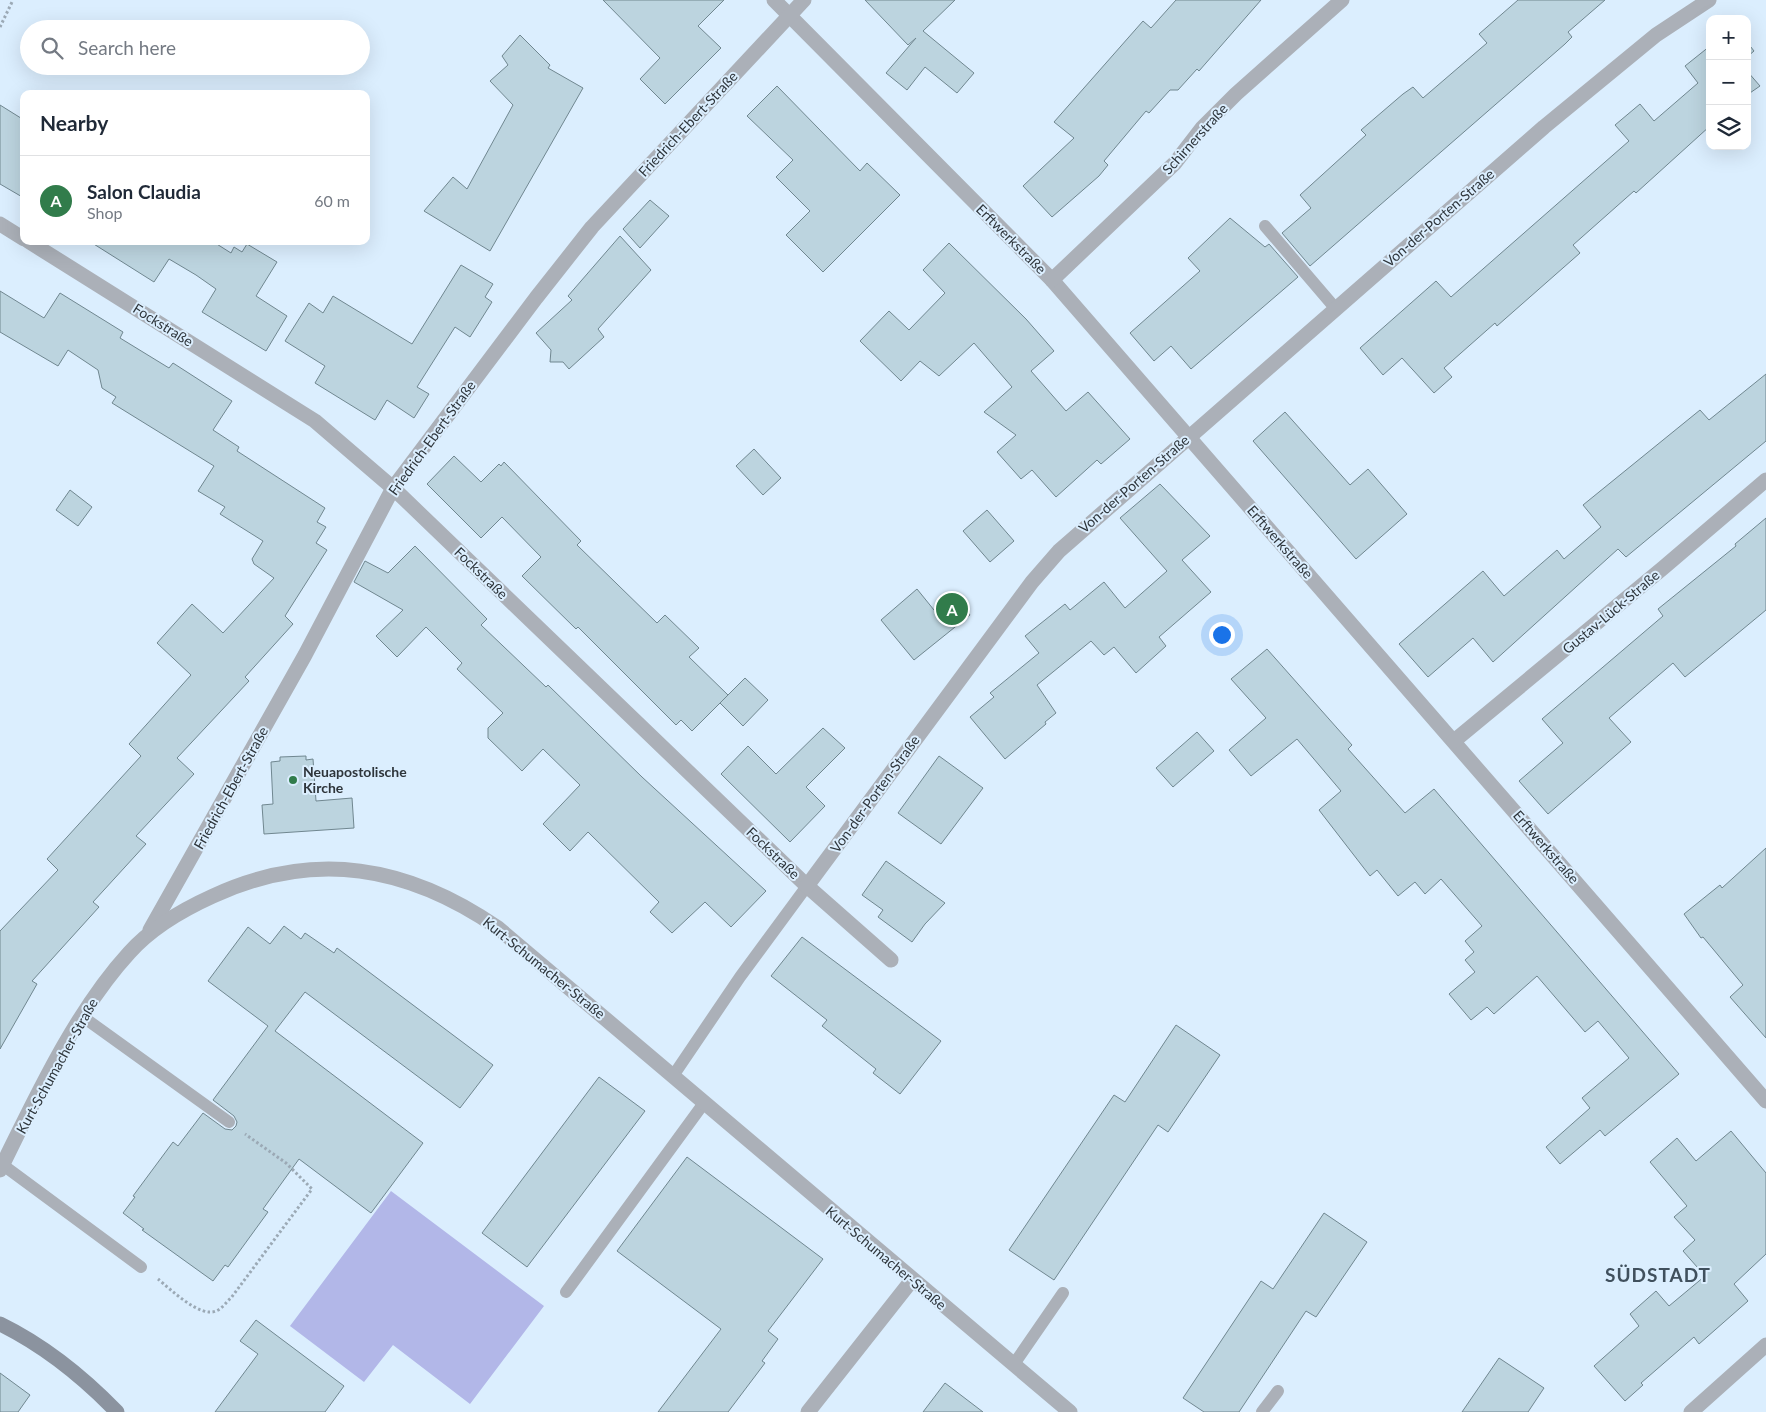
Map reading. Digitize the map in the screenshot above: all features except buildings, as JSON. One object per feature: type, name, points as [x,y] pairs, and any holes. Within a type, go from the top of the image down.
[{"type":"street","name":"Erftwerkstraße","points":[[774,0],[1052,280],[1766,1101]]},
{"type":"street","name":"Friedrich-Ebert-Straße","points":[[146,936],[305,655],[393,488],[592,226],[804,0]]},
{"type":"street","name":"Schirnerstraße","points":[[1052,280],[1175,163],[1202,128],[1236,94],[1342,0]]},
{"type":"street","name":"Von-der-Porten-Straße","points":[[807,886],[1046,565],[1077,534],[1599,81],[1656,36],[1709,0]]},
{"type":"street","points":[[0,224],[20,236]]},
{"type":"street","name":"Fockstraße","points":[[34,245],[308,416],[342,442],[393,488],[807,886],[891,960]]},
{"type":"street","name":"Gustav-Lück-Straße","points":[[1454,741],[1656,575],[1766,480]]},
{"type":"street","name":"Kurt-Schumacher-Straße","points":[[1,1168],[52,1069],[83,1017],[113,972],[146,936],[197,903],[247,882],[280,873],[311,869],[344,870],[407,881],[439,892],[470,908],[498,928],[1070,1412]]},
{"type":"street","points":[[808,1412],[912,1280]]},
{"type":"street","points":[[0,1324],[42,1347],[65,1364],[117,1412]]},
{"type":"street","points":[[1691,1412],[1766,1345]]},
{"type":"lane","points":[[1265,226],[1336,309]]},
{"type":"lane","name":"Von-der-Porten-Straße","points":[[673,1076],[740,977],[807,886]]},
{"type":"lane","points":[[83,1017],[229,1122]]},
{"type":"lane","points":[[566,1292],[704,1102]]},
{"type":"lane","points":[[1,1168],[141,1267]]},
{"type":"lane","points":[[1014,1364],[1063,1293]]},
{"type":"lane","points":[[1262,1412],[1278,1390]]},
{"type":"path","points":[[0,27],[13,0]]},
{"type":"path","points":[[141,1267],[194,1307],[205,1312],[216,1311],[231,1298],[312,1189],[286,1163],[229,1122]]},
{"type":"shaded area","points":[[391,1191],[544,1306],[470,1404],[393,1345],[364,1382],[290,1326]]},
{"type":"place","name":"Salon Claudia","points":[[952,609]]},
{"type":"place","name":"Neuapostolische Kirche","points":[[293,780]]},
{"type":"district","name":"SÜDSTADT","points":[[1658,1275]]}]
